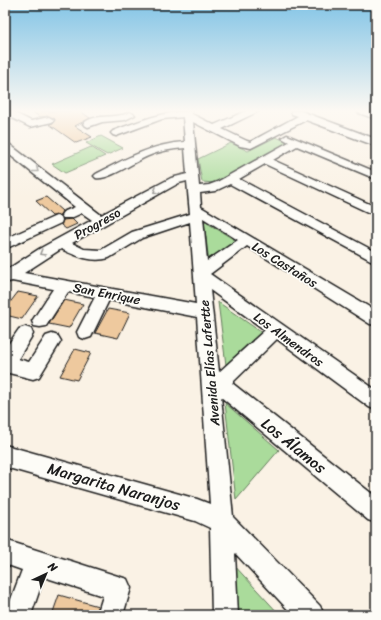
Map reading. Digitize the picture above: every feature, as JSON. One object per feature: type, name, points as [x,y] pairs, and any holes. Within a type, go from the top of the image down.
[{"type":"street","name":"Avenida Elías Lafertte","points":[[189,140],[202,274],[204,312],[215,384],[225,615]]},
{"type":"street","points":[[236,140],[248,146],[260,140]]},
{"type":"street","points":[[292,140],[375,174]]},
{"type":"street","points":[[61,243],[81,253],[96,256],[104,255],[142,234],[194,197],[297,142]]},
{"type":"street","points":[[100,176],[155,149],[169,146],[189,145]]},
{"type":"street","points":[[6,148],[102,220]]},
{"type":"street","points":[[265,160],[376,212]]},
{"type":"street","points":[[230,179],[376,258]]},
{"type":"street","name":"Progreso","points":[[7,276],[61,243],[175,180],[194,197]]},
{"type":"street","name":"Los Castaños","points":[[194,197],[246,240],[376,318]]},
{"type":"street","points":[[5,244],[84,207]]},
{"type":"street","points":[[202,274],[246,240]]},
{"type":"street","name":"Los Almendros","points":[[202,274],[276,330],[376,402]]},
{"type":"street","name":"San Enrique","points":[[7,276],[64,285],[204,312]]},
{"type":"street","points":[[40,321],[64,285]]},
{"type":"street","points":[[85,332],[105,293]]},
{"type":"street","points":[[215,384],[276,330]]},
{"type":"street","points":[[25,334],[5,364],[33,371],[52,341]]},
{"type":"street","name":"Los Álamos","points":[[215,384],[375,509]]},
{"type":"street","name":"Margarita Naranjos","points":[[5,456],[197,510],[221,521]]},
{"type":"street","points":[[221,521],[311,615]]},
{"type":"street","points":[[5,552],[118,588],[110,615]]},
{"type":"street","points":[[18,615],[37,562]]},
{"type":"green space","points":[[93,140],[108,140],[123,148],[107,155],[86,143]]},
{"type":"green space","points":[[270,140],[283,140],[290,143],[215,183],[202,182],[198,159],[231,143],[248,151]]},
{"type":"green space","points":[[91,147],[105,156],[65,173],[52,164]]},
{"type":"green space","points":[[204,221],[238,242],[209,263]]},
{"type":"green space","points":[[218,302],[261,332],[226,365]]},
{"type":"green space","points":[[225,403],[279,450],[236,500]]},
{"type":"green space","points":[[232,563],[280,615],[237,615]]},
{"type":"building","points":[[72,140],[84,140],[76,143]]},
{"type":"building","points":[[46,197],[62,211],[60,215],[52,216],[36,201]]},
{"type":"building","points":[[72,219],[77,224],[66,229],[61,225],[63,220]]},
{"type":"building","points":[[18,292],[38,296],[22,319],[5,315],[5,309]]},
{"type":"building","points":[[64,300],[83,304],[69,328],[49,324]]},
{"type":"building","points":[[108,309],[130,313],[118,338],[95,333]]},
{"type":"building","points":[[75,349],[91,353],[77,380],[60,376]]},
{"type":"building","points":[[59,595],[98,606],[96,615],[52,615]]}]
